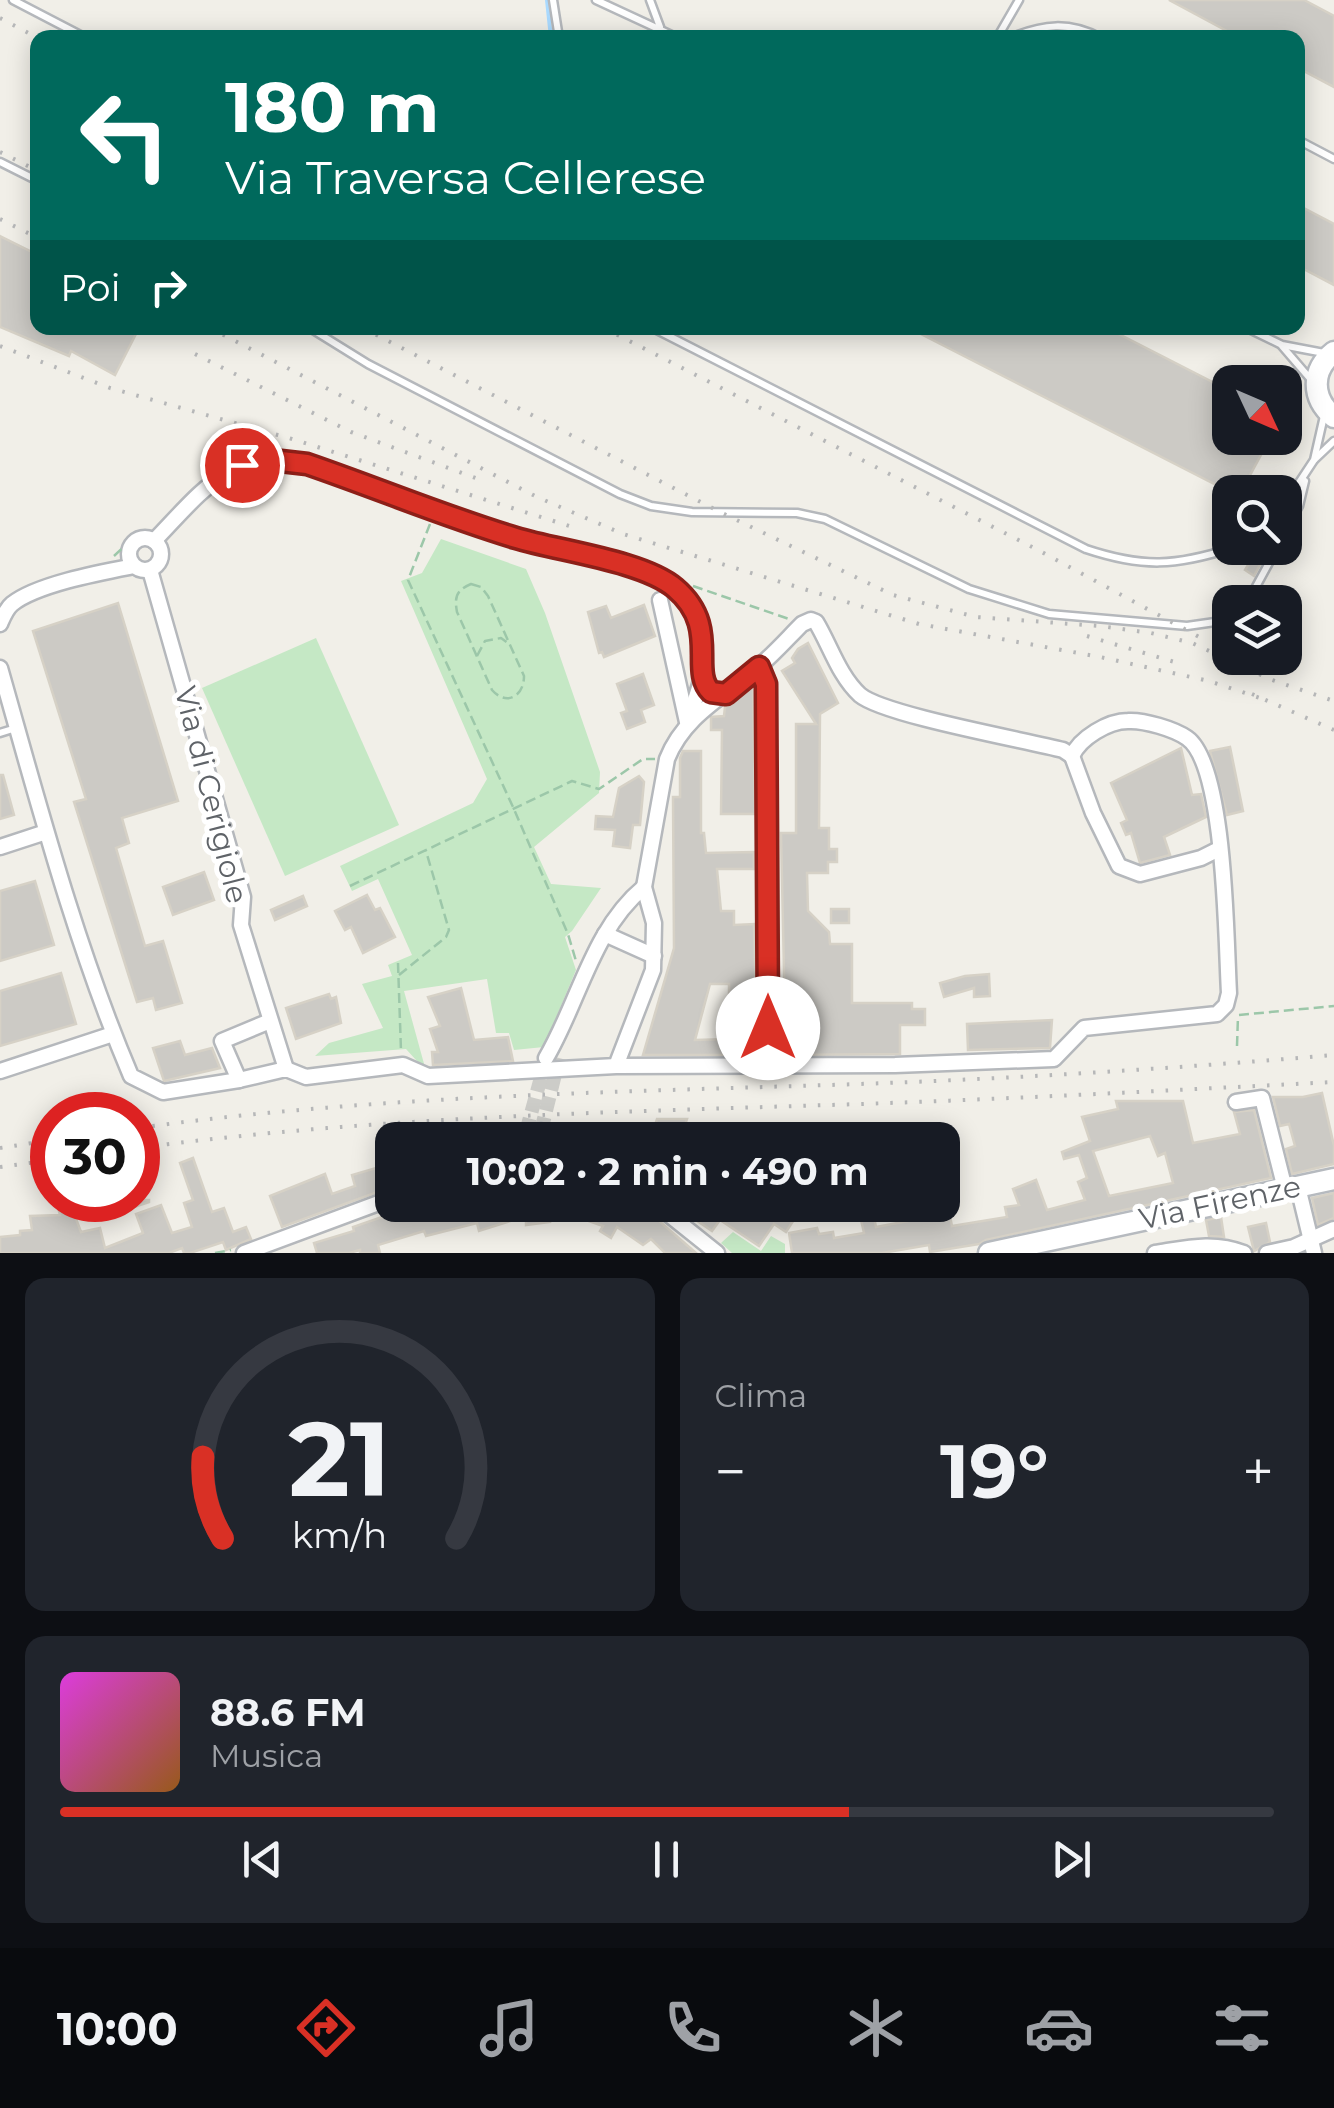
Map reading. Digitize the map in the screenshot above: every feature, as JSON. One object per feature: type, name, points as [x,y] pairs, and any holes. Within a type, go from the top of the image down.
[{"type":"main road","points":[[1330,414],[1316,385],[1322,363],[1332,353]]},
{"type":"main road","name":"Via Firenze","points":[[989,1253],[1334,1178]]},
{"type":"street","points":[[138,563],[136,540],[148,538],[200,493],[242,465],[272,460],[307,464],[516,538],[663,579],[690,603],[703,633],[703,676],[687,723]]},
{"type":"street","points":[[0,624],[4,607],[26,596],[161,556],[160,549],[148,538]]},
{"type":"street","name":"Via di Cerigiole","points":[[138,563],[243,897],[242,925],[286,1069]]},
{"type":"street","points":[[660,600],[687,723]]},
{"type":"street","points":[[616,1066],[653,970],[654,923],[644,887],[674,740],[687,723],[811,620],[816,622],[848,680],[863,697],[900,712],[1063,750],[1072,756],[1119,866],[1140,874],[1219,849]]},
{"type":"street","points":[[759,667],[766,684],[768,1067]]},
{"type":"street","points":[[0,668],[46,832],[113,1034],[130,1076],[163,1092],[286,1069],[306,1077],[402,1065],[428,1076],[616,1066],[768,1067],[1054,1059],[1084,1028],[1217,1014],[1226,1005],[1229,993],[1218,820],[1207,766],[1188,738],[1126,720],[1092,734],[1078,744],[1072,756]]},
{"type":"street","points":[[703,676],[711,692],[726,694]]},
{"type":"street","points":[[0,847],[46,832]]},
{"type":"street","points":[[552,1058],[605,934],[623,905],[644,887]]},
{"type":"street","points":[[605,934],[654,956]]},
{"type":"street","points":[[239,1080],[222,1041],[270,1021]]},
{"type":"street","points":[[0,1071],[113,1034]]},
{"type":"street","points":[[1236,1102],[1262,1098],[1291,1188],[1313,1236],[1314,1253]]},
{"type":"street","points":[[238,1251],[375,1204]]},
{"type":"street","points":[[678,1222],[717,1253]]},
{"type":"street","points":[[1267,1253],[1294,1247],[1334,1228]]},
{"type":"street","points":[[1155,1253],[1209,1245],[1244,1253]]},
{"type":"lane","points":[[13,0],[71,30]]},
{"type":"lane","points":[[552,0],[558,30]]},
{"type":"lane","points":[[596,0],[664,30]]},
{"type":"lane","points":[[650,0],[660,28]]},
{"type":"lane","points":[[1002,30],[1019,0]]},
{"type":"lane","points":[[1028,30],[1058,25],[1086,30]]},
{"type":"lane","points":[[1305,144],[1334,159]]},
{"type":"lane","points":[[0,162],[30,177]]},
{"type":"lane","points":[[321,335],[368,364],[620,494],[651,506],[692,512],[797,513],[825,519],[969,589],[1049,614],[1181,626],[1212,622]]},
{"type":"lane","points":[[668,335],[1086,549],[1126,562],[1186,561],[1212,554]]},
{"type":"lane","points":[[1261,335],[1282,345],[1332,353]]},
{"type":"lane","points":[[1282,345],[1316,385]]},
{"type":"lane","points":[[1302,480],[1314,460],[1330,414]]},
{"type":"lane","points":[[1314,460],[1334,441]]},
{"type":"lane","points":[[1302,492],[1306,474]]},
{"type":"lane","points":[[0,732],[17,728]]},
{"type":"path","points":[[432,518],[408,580],[513,807],[568,934],[580,972]]},
{"type":"path","points":[[110,559],[132,538],[148,538]]},
{"type":"path","points":[[684,582],[802,624]]},
{"type":"path","points":[[471,584],[481,587],[509,644],[524,676],[519,694],[508,699],[499,698],[492,690],[456,612],[454,598],[460,588],[471,584]]},
{"type":"path","points":[[477,658],[486,641],[501,638],[509,644]]},
{"type":"path","points":[[350,886],[572,782],[599,789],[644,759],[668,758]]},
{"type":"path","points":[[399,975],[446,936],[448,930],[425,850]]},
{"type":"path","points":[[398,963],[402,1065]]},
{"type":"path","points":[[1217,1014],[1334,1006]]},
{"type":"path","points":[[1237,1046],[1238,1015]]},
{"type":"path","points":[[215,1253],[238,1251]]},
{"type":"green space","points":[[441,539],[526,569],[600,772],[599,793],[534,847],[551,884],[601,888],[565,937],[576,970],[544,1047],[514,1050],[509,1033],[496,1033],[487,979],[404,991],[426,1071],[406,1049],[315,1056],[329,1043],[383,1028],[362,984],[392,976],[388,965],[412,955],[378,879],[352,891],[340,866],[473,803],[487,779],[401,581],[422,573]]},
{"type":"green space","points":[[316,638],[399,825],[285,876],[202,688]]},
{"type":"green space","points":[[733,1232],[761,1251],[771,1236],[785,1244],[785,1253],[732,1253],[721,1243]]},
{"type":"building","points":[[1169,0],[1304,0],[1334,16],[1334,87],[1305,72],[1305,30],[1225,30]]},
{"type":"building","points":[[1305,209],[1334,224],[1334,285],[1305,270]]},
{"type":"building","points":[[0,236],[30,251],[30,335],[135,335],[115,375],[71,351],[69,356],[0,327]]},
{"type":"building","points":[[923,335],[1121,335],[1212,382],[1212,455],[1261,455],[1250,475],[1212,475],[1212,483]]},
{"type":"building","points":[[1248,565],[1260,565],[1254,576],[1245,570]]},
{"type":"building","points":[[118,603],[178,801],[122,818],[129,843],[116,848],[145,946],[163,941],[182,1003],[156,1010],[153,998],[137,1002],[74,802],[86,799],[33,631]]},
{"type":"building","points":[[644,605],[655,636],[604,657],[599,653],[588,612],[606,606],[611,618]]},
{"type":"building","points":[[808,643],[838,703],[820,714],[819,828],[829,828],[829,849],[837,849],[837,862],[828,862],[828,873],[807,873],[808,911],[829,932],[830,944],[852,944],[852,1003],[912,1003],[912,1009],[925,1009],[925,1025],[900,1025],[900,1054],[782,1055],[781,1018],[785,1018],[781,833],[796,833],[796,724],[816,724],[782,671],[795,663],[792,658]]},
{"type":"building","points":[[643,674],[654,705],[641,710],[645,722],[627,729],[621,713],[627,711],[617,684]]},
{"type":"building","points":[[753,687],[755,814],[721,814],[722,730],[711,730],[711,717],[724,716],[725,707]]},
{"type":"building","points":[[1230,747],[1243,811],[1227,815],[1210,751]]},
{"type":"building","points":[[1181,748],[1192,795],[1201,794],[1206,817],[1164,837],[1170,855],[1140,863],[1131,833],[1126,835],[1121,823],[1127,820],[1111,783]]},
{"type":"building","points":[[683,751],[701,751],[701,833],[706,853],[754,852],[754,869],[717,869],[721,911],[734,911],[734,925],[754,924],[757,1055],[643,1055],[674,948],[673,797],[680,797]],"holes":[[[710,984],[729,984],[729,1039],[695,1040]]]},
{"type":"building","points":[[0,775],[14,815],[0,819]]},
{"type":"building","points":[[639,776],[644,782],[640,825],[633,825],[630,848],[613,846],[615,830],[595,829],[596,816],[613,817],[619,788]]},
{"type":"building","points":[[204,872],[214,900],[173,915],[163,887]]},
{"type":"building","points":[[35,881],[54,945],[0,961],[0,891]]},
{"type":"building","points":[[367,895],[375,910],[380,908],[395,937],[363,953],[351,927],[345,930],[335,911]]},
{"type":"building","points":[[303,896],[307,906],[275,920],[271,910]]},
{"type":"building","points":[[831,909],[849,909],[849,923],[831,923]]},
{"type":"building","points":[[61,973],[76,1024],[0,1046],[0,991]]},
{"type":"building","points":[[989,974],[990,996],[974,997],[974,988],[944,997],[940,983]]},
{"type":"building","points":[[461,988],[474,1040],[508,1037],[513,1061],[433,1065],[432,1052],[438,1052],[430,1029],[440,1026],[428,997]]},
{"type":"building","points":[[329,994],[331,999],[336,997],[341,1023],[296,1039],[286,1008]]},
{"type":"building","points":[[1052,1020],[1050,1048],[968,1050],[967,1024]]},
{"type":"building","points":[[180,1041],[185,1055],[212,1048],[220,1068],[164,1081],[153,1048]]},
{"type":"building","points":[[1322,1093],[1334,1164],[1292,1174],[1286,1149],[1295,1146],[1289,1124],[1280,1126],[1273,1097]]},
{"type":"building","points":[[1116,1101],[1183,1101],[1193,1143],[1240,1134],[1234,1112],[1254,1110],[1271,1178],[930,1252],[929,1245],[882,1253],[792,1253],[789,1233],[817,1228],[819,1234],[833,1232],[834,1238],[864,1233],[861,1222],[875,1222],[876,1227],[903,1222],[951,1222],[952,1226],[1007,1217],[1005,1207],[1019,1205],[1013,1189],[1036,1180],[1047,1210],[1085,1200],[1078,1182],[1087,1178],[1079,1155],[1064,1159],[1062,1152],[1090,1141],[1082,1117],[1118,1109]],"holes":[[[1150,1136],[1158,1156],[1165,1153],[1173,1183],[1109,1196],[1093,1151]]]},
{"type":"building","points":[[657,1119],[687,1119],[686,1122],[656,1122]]},
{"type":"building","points":[[193,1158],[212,1212],[224,1208],[233,1232],[246,1227],[251,1239],[226,1250],[223,1242],[190,1253],[184,1253],[182,1248],[169,1253],[0,1253],[0,1237],[32,1230],[31,1222],[77,1222],[81,1232],[100,1228],[105,1248],[143,1233],[139,1222],[160,1222],[161,1205],[172,1233],[192,1227],[184,1203],[193,1200],[180,1163]]},
{"type":"building","points":[[375,1168],[375,1193],[282,1227],[270,1196],[325,1174],[332,1194],[355,1186],[352,1175]]},
{"type":"building","points":[[1334,1193],[1334,1218],[1318,1225],[1312,1198]]},
{"type":"building","points":[[1221,1217],[1224,1237],[1209,1236],[1206,1220]]},
{"type":"building","points":[[375,1219],[507,1222],[479,1231],[477,1223],[426,1236],[424,1231],[378,1245],[380,1253],[317,1253],[314,1243],[354,1231],[353,1227]]},
{"type":"building","points":[[592,1222],[660,1222],[696,1253],[665,1253],[651,1239],[643,1245],[617,1227],[611,1238],[600,1231],[603,1226]]},
{"type":"building","points":[[699,1222],[719,1222],[712,1231]]},
{"type":"building","points":[[723,1222],[792,1222],[786,1232],[774,1224],[759,1246]]},
{"type":"building","points":[[1266,1223],[1270,1242],[1254,1251],[1248,1227]]},
{"type":"waterway","points":[[547,0],[550,30]]},
{"type":"tunnel","points":[[543,1122],[559,1058]]},
{"type":"tunnel","points":[[529,1122],[546,1059]]},
{"type":"railway","points":[[0,18],[30,34]]},
{"type":"railway","points":[[0,152],[30,167]]},
{"type":"railway","points":[[0,219],[30,234]]},
{"type":"railway","points":[[224,335],[537,497],[623,534],[919,624],[1100,657],[1209,681],[1263,699]]},
{"type":"railway","points":[[377,335],[722,513],[893,595],[976,617],[1151,633],[1192,643],[1272,680],[1334,701]]},
{"type":"railway","points":[[618,335],[1203,639]]},
{"type":"railway","points":[[0,346],[110,388],[292,439],[579,529]]},
{"type":"railway","points":[[195,354],[351,432],[481,480]]},
{"type":"railway","points":[[1087,636],[1178,663]]},
{"type":"railway","points":[[1252,694],[1334,730]]},
{"type":"railway","points":[[160,1125],[384,1103],[998,1078],[1334,1055]]},
{"type":"railway","points":[[160,1145],[302,1130],[466,1119],[1334,1082]]},
{"type":"railway","points":[[0,1148],[30,1143]]},
{"type":"railway","points":[[0,1167],[30,1163]]},
{"type":"route","points":[[242,465],[272,460],[307,464],[516,538],[648,572],[677,590],[698,617],[703,633],[703,676],[711,692],[726,694],[759,667],[766,684],[768,1028]]}]
